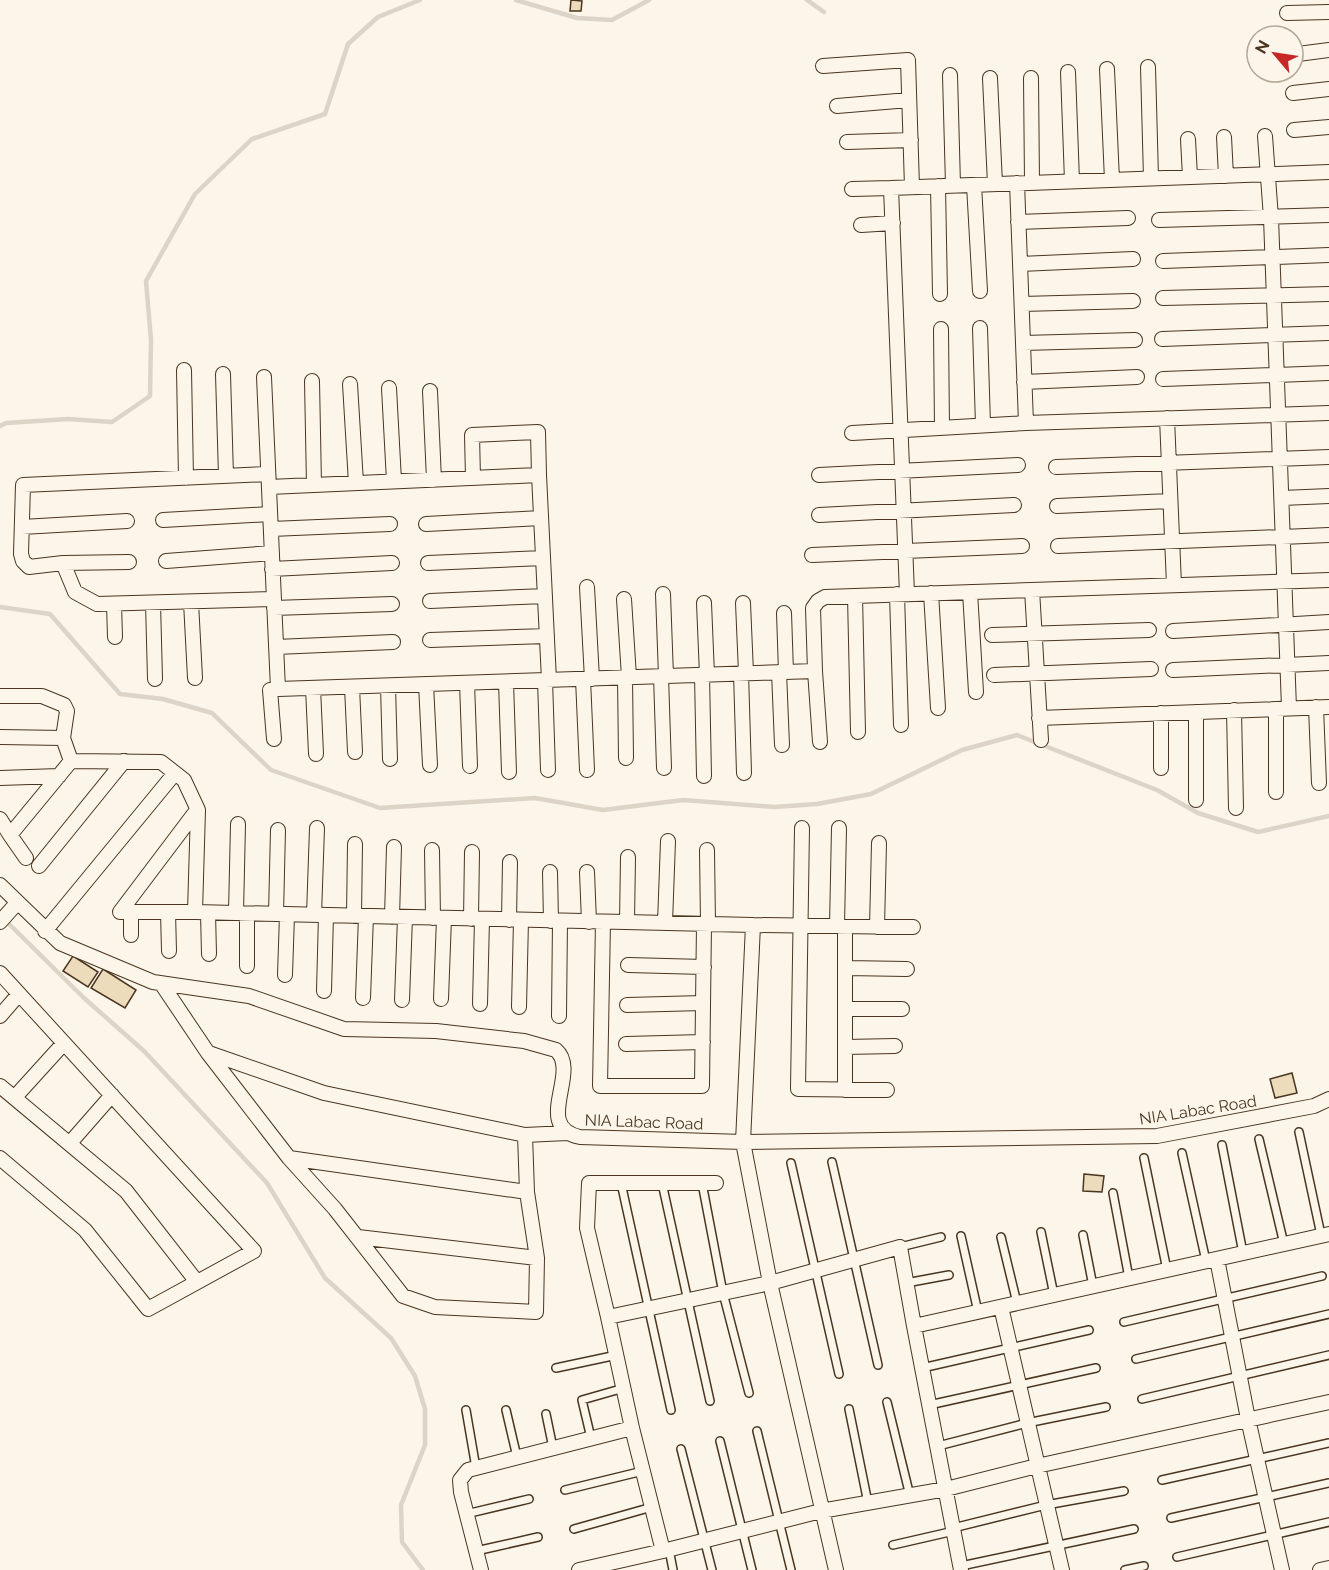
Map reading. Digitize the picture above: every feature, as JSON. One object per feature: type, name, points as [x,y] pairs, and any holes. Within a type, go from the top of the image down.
[{"type":"street","points":[[1287,13],[1329,12]]},
{"type":"street","points":[[1305,53],[1329,50]]},
{"type":"street","points":[[823,66],[908,60],[912,187]]},
{"type":"street","points":[[1148,67],[1151,178]]},
{"type":"street","points":[[1107,69],[1112,180]]},
{"type":"street","points":[[1068,72],[1072,181]]},
{"type":"street","points":[[950,75],[953,185]]},
{"type":"street","points":[[990,78],[995,184]]},
{"type":"street","points":[[1031,78],[1032,183]]},
{"type":"street","points":[[1293,93],[1329,89]]},
{"type":"street","points":[[837,106],[909,100]]},
{"type":"street","points":[[1294,130],[1329,127]]},
{"type":"street","points":[[1264,136],[1269,174],[1288,664],[1276,792]]},
{"type":"street","points":[[1224,137],[1226,176]]},
{"type":"street","points":[[1188,139],[1190,177]]},
{"type":"street","points":[[847,142],[911,140]]},
{"type":"street","points":[[852,189],[1329,172]]},
{"type":"street","points":[[1017,183],[1026,423]]},
{"type":"street","points":[[974,184],[980,291]]},
{"type":"street","points":[[938,186],[940,294]]},
{"type":"street","points":[[891,188],[905,549],[902,594],[901,725]]},
{"type":"street","points":[[1159,220],[1329,215]]},
{"type":"street","points":[[1018,222],[1128,218]]},
{"type":"street","points":[[861,225],[892,223]]},
{"type":"street","points":[[1163,261],[1329,255]]},
{"type":"street","points":[[1020,264],[1133,259]]},
{"type":"street","points":[[1163,298],[1329,294]]},
{"type":"street","points":[[1022,304],[1133,301]]},
{"type":"street","points":[[980,328],[983,425]]},
{"type":"street","points":[[941,329],[942,428]]},
{"type":"street","points":[[1162,339],[1329,333]]},
{"type":"street","points":[[1023,343],[1135,340]]},
{"type":"street","points":[[184,370],[186,478]]},
{"type":"street","points":[[1163,379],[1329,373]]},
{"type":"street","points":[[223,374],[226,476]]},
{"type":"street","points":[[264,377],[278,690]]},
{"type":"street","points":[[1024,382],[1137,377]]},
{"type":"street","points":[[312,381],[314,485]]},
{"type":"street","points":[[350,384],[356,483]]},
{"type":"street","points":[[389,388],[394,481]]},
{"type":"street","points":[[430,391],[434,480]]},
{"type":"street","points":[[852,434],[1026,423],[1329,413]]},
{"type":"street","points":[[1167,418],[1174,585]]},
{"type":"street","points":[[473,478],[472,435],[538,432],[547,636],[548,770]]},
{"type":"street","points":[[1056,468],[1329,457]]},
{"type":"street","points":[[819,475],[1017,465]]},
{"type":"street","points":[[129,562],[63,563],[28,567],[21,554],[23,485],[226,476],[314,485],[539,475]]},
{"type":"street","points":[[1282,498],[1329,496]]},
{"type":"street","points":[[1057,506],[1170,501]]},
{"type":"street","points":[[819,515],[1014,505]]},
{"type":"street","points":[[163,520],[270,514]]},
{"type":"street","points":[[426,524],[541,518]]},
{"type":"street","points":[[22,527],[127,521]]},
{"type":"street","points":[[271,529],[390,524]]},
{"type":"street","points":[[1059,546],[1284,535],[1329,535]]},
{"type":"street","points":[[812,555],[905,549],[1022,546]]},
{"type":"street","points":[[166,561],[272,553]]},
{"type":"street","points":[[428,562],[543,558]]},
{"type":"street","points":[[63,563],[75,592],[97,604],[191,602],[392,604]]},
{"type":"street","points":[[273,569],[392,563]]},
{"type":"street","points":[[820,742],[814,671],[813,608],[825,597],[1329,580]]},
{"type":"street","points":[[587,587],[587,770]]},
{"type":"street","points":[[1032,590],[1041,740]]},
{"type":"street","points":[[970,592],[976,692]]},
{"type":"street","points":[[932,593],[938,708]]},
{"type":"street","points":[[663,594],[664,768]]},
{"type":"street","points":[[430,601],[545,596]]},
{"type":"street","points":[[855,596],[858,732]]},
{"type":"street","points":[[624,598],[627,677],[626,759]]},
{"type":"street","points":[[191,602],[195,678]]},
{"type":"street","points":[[153,603],[155,679]]},
{"type":"street","points":[[704,603],[704,776]]},
{"type":"street","points":[[743,603],[744,773]]},
{"type":"street","points":[[114,604],[115,637]]},
{"type":"street","points":[[782,745],[784,613]]},
{"type":"street","points":[[1173,631],[1329,622]]},
{"type":"street","points":[[992,635],[1149,630]]},
{"type":"street","points":[[430,640],[547,636]]},
{"type":"street","points":[[276,647],[393,642]]},
{"type":"street","points":[[1173,670],[1329,663]]},
{"type":"street","points":[[994,675],[1151,669]]},
{"type":"street","points":[[274,739],[270,690],[814,671]]},
{"type":"street","points":[[506,681],[509,772]]},
{"type":"street","points":[[468,683],[470,766]]},
{"type":"street","points":[[426,684],[430,765]]},
{"type":"street","points":[[388,686],[390,759]]},
{"type":"street","points":[[352,687],[355,752]]},
{"type":"street","points":[[313,688],[316,754]]},
{"type":"street","points":[[0,696],[42,696],[64,705],[67,711],[63,738],[71,760]]},
{"type":"street","points":[[1039,717],[1323,707],[1318,783]]},
{"type":"street","points":[[1234,710],[1236,808]]},
{"type":"street","points":[[1196,712],[1196,800]]},
{"type":"street","points":[[1161,713],[1161,768]]},
{"type":"street","points":[[0,737],[63,738]]},
{"type":"street","points":[[71,760],[161,762],[184,780],[198,810],[201,913],[209,954]]},
{"type":"street","points":[[10,835],[71,760]]},
{"type":"street","points":[[39,866],[124,761]]},
{"type":"street","points":[[45,932],[175,773]]},
{"type":"street","points":[[0,778],[59,776]]},
{"type":"street","points":[[198,810],[120,912],[913,927]]},
{"type":"street","points":[[0,819],[26,858]]},
{"type":"street","points":[[238,824],[247,966]]},
{"type":"street","points":[[317,828],[324,991]]},
{"type":"street","points":[[802,828],[798,1089],[887,1090]]},
{"type":"street","points":[[839,828],[841,926],[846,968],[845,1089]]},
{"type":"street","points":[[278,830],[285,975]]},
{"type":"street","points":[[665,923],[668,841]]},
{"type":"street","points":[[877,927],[879,843]]},
{"type":"street","points":[[355,844],[363,998]]},
{"type":"street","points":[[394,847],[402,1000]]},
{"type":"street","points":[[432,850],[438,918],[441,999]]},
{"type":"street","points":[[587,872],[596,922],[600,1086],[702,1086],[707,850]]},
{"type":"street","points":[[472,852],[480,1004]]},
{"type":"street","points":[[627,922],[628,858]]},
{"type":"street","points":[[510,862],[519,1007]]},
{"type":"street","points":[[550,872],[555,921],[559,1016]]},
{"type":"street","name":"NIA Labac Road","points":[[0,885],[13,907],[60,943],[136,976],[161,983],[249,996],[344,1029],[436,1031],[524,1041],[550,1048],[560,1054],[562,1062],[558,1121],[567,1133],[580,1137],[743,1142],[1157,1136],[1314,1106],[1329,1099]]},
{"type":"street","points":[[0,922],[13,907]]},
{"type":"street","points":[[131,912],[131,935]]},
{"type":"street","points":[[168,912],[169,951]]},
{"type":"street","points":[[753,925],[743,1142],[770,1283],[836,1570]]},
{"type":"street","points":[[628,965],[704,967]]},
{"type":"street","points":[[846,968],[907,969]]},
{"type":"street","points":[[0,973],[254,1251],[148,1309],[85,1230],[0,1158]]},
{"type":"street","points":[[161,983],[208,1053],[289,1158],[358,1237],[403,1296],[435,1307],[536,1312],[537,1258],[527,1192],[525,1135]]},
{"type":"street","points":[[0,1016],[19,994]]},
{"type":"street","points":[[627,1005],[703,1003]]},
{"type":"street","points":[[846,1009],[902,1009]]},
{"type":"street","points":[[626,1044],[703,1042]]},
{"type":"street","points":[[15,1097],[64,1043]]},
{"type":"street","points":[[845,1047],[895,1046]]},
{"type":"street","points":[[208,1053],[324,1093],[525,1135],[567,1133]]},
{"type":"street","points":[[0,1086],[126,1191],[197,1282]]},
{"type":"street","points":[[70,1143],[112,1095]]},
{"type":"street","points":[[289,1158],[527,1192]]},
{"type":"street","points":[[666,1550],[652,1507],[632,1428],[587,1228],[589,1184],[709,1183]]},
{"type":"street","points":[[914,1326],[1325,1235]]},
{"type":"street","points":[[358,1237],[537,1258]]},
{"type":"street","points":[[608,1317],[770,1283],[900,1247],[961,1568]]},
{"type":"street","points":[[1212,1260],[1224,1297],[1248,1419],[1282,1570]]},
{"type":"street","points":[[1001,1306],[1062,1570]]},
{"type":"street","points":[[588,1569],[631,1564],[666,1550],[821,1511],[946,1489],[1037,1466],[1329,1402]]},
{"type":"street","points":[[481,1570],[466,1514],[460,1480],[468,1470],[632,1428]]},
{"type":"street","points":[[1321,1570],[1329,1568]]},
{"type":"lane","points":[[1299,1132],[1325,1235]]},
{"type":"lane","points":[[1259,1138],[1284,1244]]},
{"type":"lane","points":[[1222,1145],[1243,1253]]},
{"type":"lane","points":[[1182,1154],[1212,1260]]},
{"type":"lane","points":[[1144,1158],[1167,1270]]},
{"type":"lane","points":[[832,1162],[878,1365]]},
{"type":"lane","points":[[791,1163],[839,1374]]},
{"type":"lane","points":[[662,1183],[710,1401]]},
{"type":"lane","points":[[709,1183],[723,1293],[749,1393]]},
{"type":"lane","points":[[621,1184],[671,1410]]},
{"type":"lane","points":[[1113,1193],[1129,1278]]},
{"type":"lane","points":[[1041,1232],[1054,1295]]},
{"type":"lane","points":[[1083,1235],[1093,1286]]},
{"type":"lane","points":[[961,1236],[978,1312]]},
{"type":"lane","points":[[900,1247],[941,1237]]},
{"type":"lane","points":[[1001,1237],[1017,1303]]},
{"type":"lane","points":[[906,1283],[949,1275]]},
{"type":"lane","points":[[1124,1322],[1322,1276]]},
{"type":"lane","points":[[1136,1359],[1329,1314]]},
{"type":"lane","points":[[922,1368],[1089,1330]]},
{"type":"lane","points":[[556,1368],[617,1355]]},
{"type":"lane","points":[[1142,1399],[1329,1355]]},
{"type":"lane","points":[[930,1405],[1096,1368]]},
{"type":"lane","points":[[591,1438],[582,1400],[624,1389]]},
{"type":"lane","points":[[887,1402],[910,1496]]},
{"type":"lane","points":[[938,1446],[1027,1423],[1106,1407]]},
{"type":"lane","points":[[849,1409],[868,1503]]},
{"type":"lane","points":[[466,1410],[476,1468]]},
{"type":"lane","points":[[506,1410],[517,1457]]},
{"type":"lane","points":[[546,1414],[553,1448]]},
{"type":"lane","points":[[757,1431],[791,1570]]},
{"type":"lane","points":[[720,1441],[752,1570]]},
{"type":"lane","points":[[1162,1480],[1329,1443]]},
{"type":"lane","points":[[681,1449],[712,1570]]},
{"type":"lane","points":[[565,1490],[643,1471]]},
{"type":"lane","points":[[1171,1518],[1329,1483]]},
{"type":"lane","points":[[893,1545],[1046,1505],[1124,1491]]},
{"type":"lane","points":[[466,1514],[529,1499]]},
{"type":"lane","points":[[574,1529],[652,1507]]},
{"type":"lane","points":[[1178,1557],[1329,1522]]},
{"type":"lane","points":[[961,1568],[1134,1528]]},
{"type":"lane","points":[[476,1551],[538,1537]]},
{"type":"lane","points":[[666,1550],[673,1570]]},
{"type":"lane","points":[[1125,1570],[1144,1566]]},
{"type":"building","points":[[571,0],[582,1],[581,11],[570,11]]},
{"type":"building","points":[[73,956],[98,972],[88,987],[63,971]]},
{"type":"building","points":[[103,969],[136,990],[125,1008],[91,988]]},
{"type":"building","points":[[1292,1073],[1297,1093],[1275,1098],[1270,1079]]},
{"type":"building","points":[[1084,1174],[1104,1176],[1102,1192],[1083,1191]]},
{"type":"waterway","points":[[0,426],[6,423],[68,419],[112,422],[150,396],[151,340],[146,281],[195,194],[252,139],[325,114],[348,44],[378,17],[420,0]]},
{"type":"waterway","points":[[516,0],[577,18],[612,20],[649,0]]},
{"type":"waterway","points":[[807,0],[824,12]]},
{"type":"waterway","points":[[0,607],[50,614],[120,694],[163,699],[212,713],[271,770],[380,808],[535,798],[603,810],[683,800],[774,807],[817,804],[871,794],[962,750],[1017,735],[1157,790],[1198,813],[1258,832],[1329,816]]},
{"type":"waterway","points":[[4,919],[84,998],[144,1051],[267,1183],[325,1278],[391,1338],[415,1376],[425,1409],[425,1445],[401,1505],[402,1542],[423,1570]]}]
